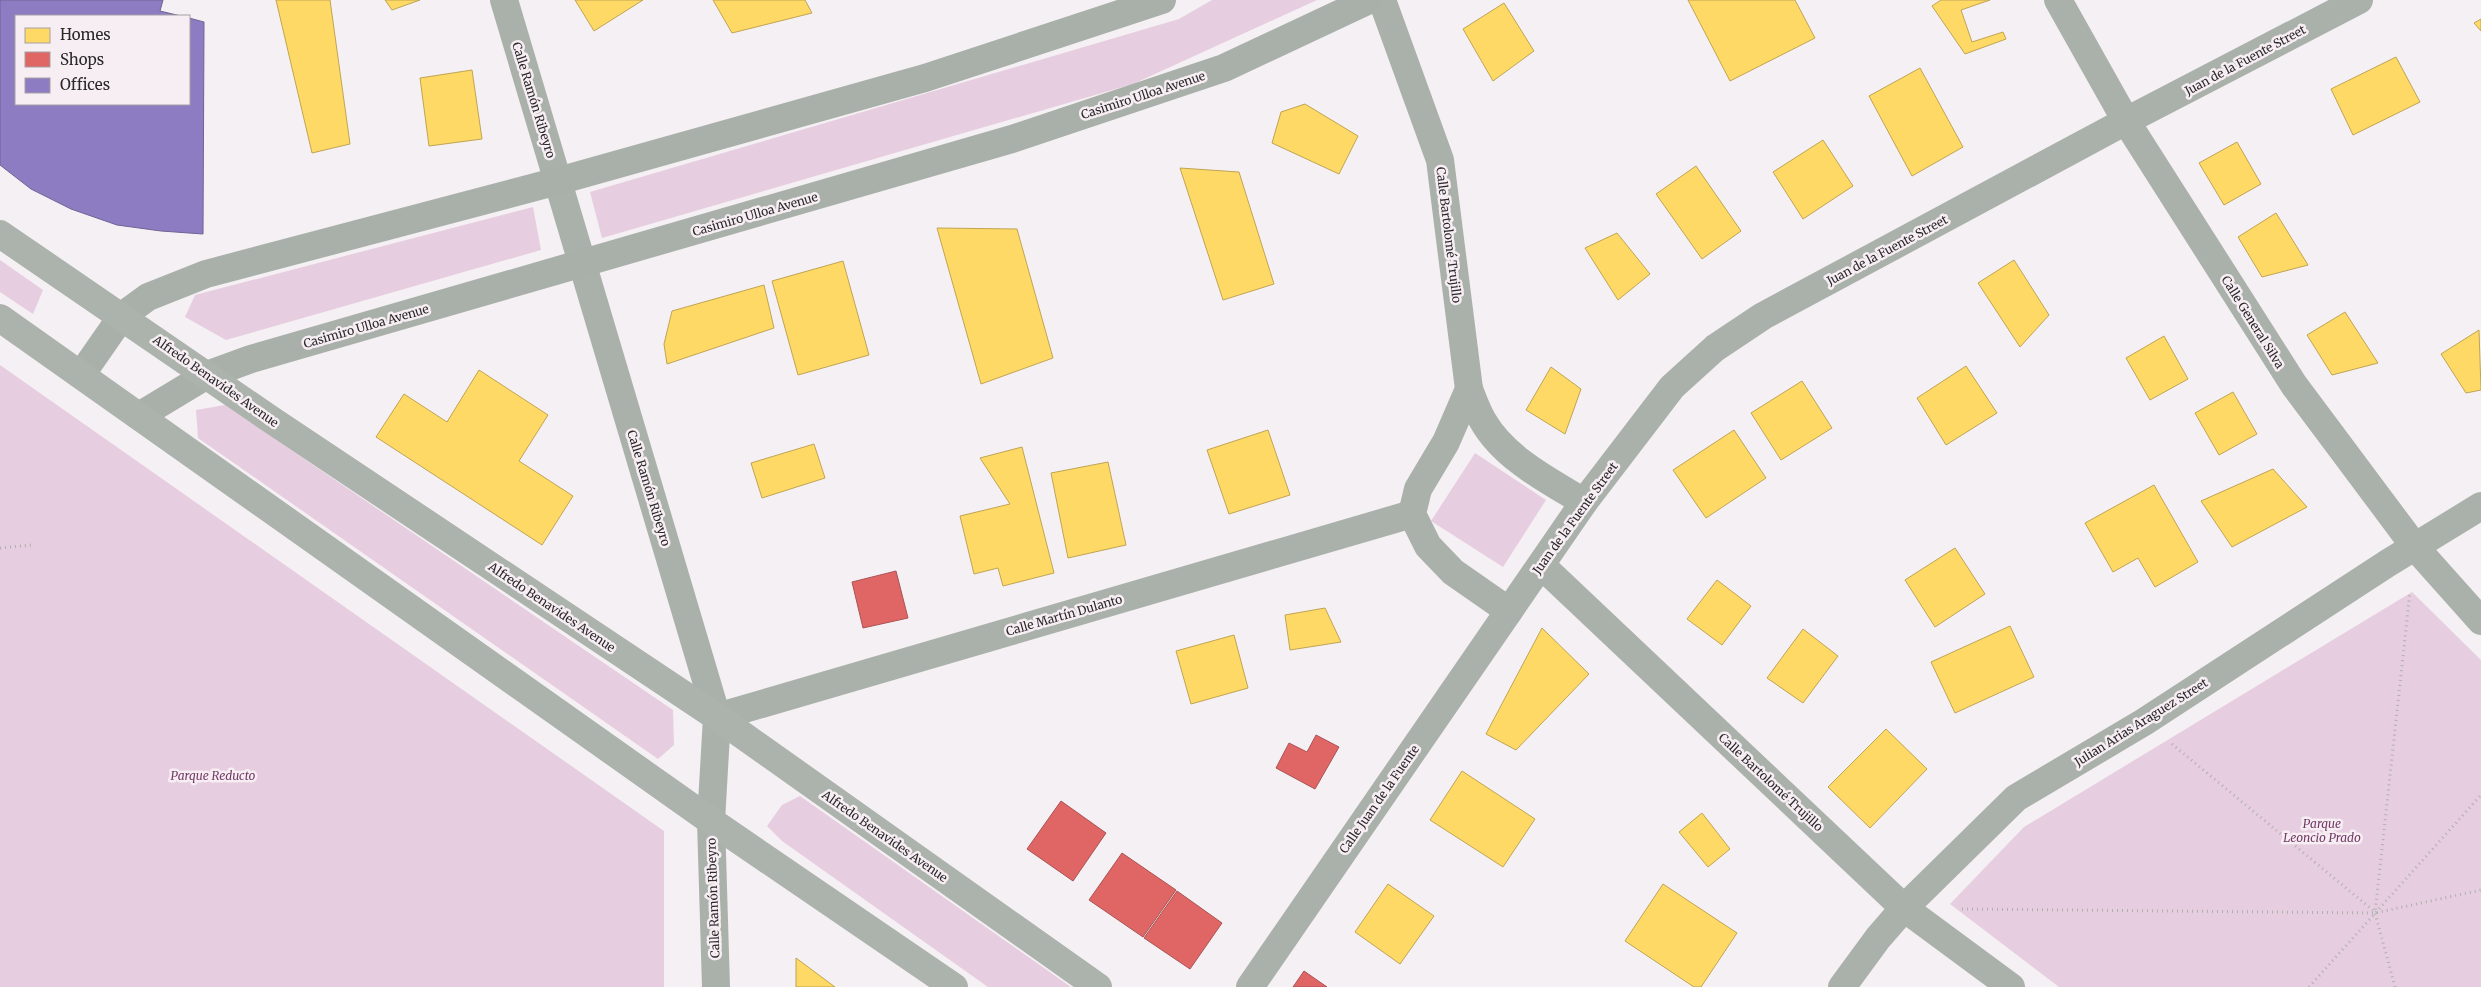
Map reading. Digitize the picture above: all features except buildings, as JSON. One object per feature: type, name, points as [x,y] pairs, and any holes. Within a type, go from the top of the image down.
[{"type":"main road","points":[[81,375],[122,316],[148,296],[206,274],[558,181],[926,78],[1162,0]]},
{"type":"main road","name":"Casimiro Ulloa Avenue","points":[[139,416],[207,374],[251,359],[1012,139],[1215,71],[1369,0]]},
{"type":"main road","name":"Alfredo Benavides Avenue","points":[[0,234],[717,717],[1098,987]]},
{"type":"main road","points":[[0,318],[711,821],[954,987]]},
{"type":"street","name":"Calle Ramón Ribeyro","points":[[504,0],[717,717],[711,821],[716,987]]},
{"type":"street","name":"Calle Bartolomé Trujillo","points":[[1382,0],[1440,160],[1468,389],[1483,422],[1500,442],[1534,472],[1584,502]]},
{"type":"street","name":"Calle General Silva","points":[[2058,0],[2126,121],[2294,385],[2415,547],[2481,621]]},
{"type":"street","name":"Juan de la Fuente Street","points":[[1509,611],[1584,502],[1672,387],[1715,348],[1762,316],[2126,121],[2359,0]]},
{"type":"street","name":"Calle Bartolomé Trujillo","points":[[1412,514],[1418,489],[1446,442],[1468,389]]},
{"type":"street","name":"Julian Arias Araguez Street","points":[[1842,987],[1878,938],[1904,908],[2016,798],[2144,722],[2481,506]]},
{"type":"street","name":"Calle Martín Dulanto","points":[[717,717],[1412,514]]},
{"type":"street","points":[[1412,514],[1428,546],[1453,572],[1509,611]]},
{"type":"street","name":"Calle Bartolomé Trujillo","points":[[1541,565],[1904,908],[2011,987]]},
{"type":"street","name":"Calle Juan de la Fuente","points":[[1250,987],[1509,611]]},
{"type":"path","points":[[0,548],[32,545]]},
{"type":"path","points":[[2394,987],[2375,912],[2415,547]]},
{"type":"path","points":[[2144,722],[2375,912]]},
{"type":"path","points":[[2309,987],[2481,795]]},
{"type":"path","points":[[1904,908],[2375,912],[2481,890]]},
{"type":"green space","points":[[1212,0],[1317,0],[1133,84],[602,238],[590,192],[1179,19]]},
{"type":"green space","points":[[533,207],[541,250],[226,340],[185,317],[195,295]]},
{"type":"green space","points":[[0,260],[43,290],[33,314],[0,292]]},
{"type":"green space","name":"Parque Reducto","points":[[0,365],[664,831],[664,987],[0,987]]},
{"type":"green space","points":[[225,405],[673,710],[674,745],[658,759],[198,438],[196,410]]},
{"type":"green space","points":[[1475,453],[1546,500],[1503,567],[1431,521]]},
{"type":"green space","name":"Parque Leoncio Prado","points":[[2412,592],[2481,660],[2481,987],[2059,987],[1950,904],[2024,827]]},
{"type":"green space","points":[[800,796],[1071,987],[988,987],[782,841],[767,826],[782,805]]}]
